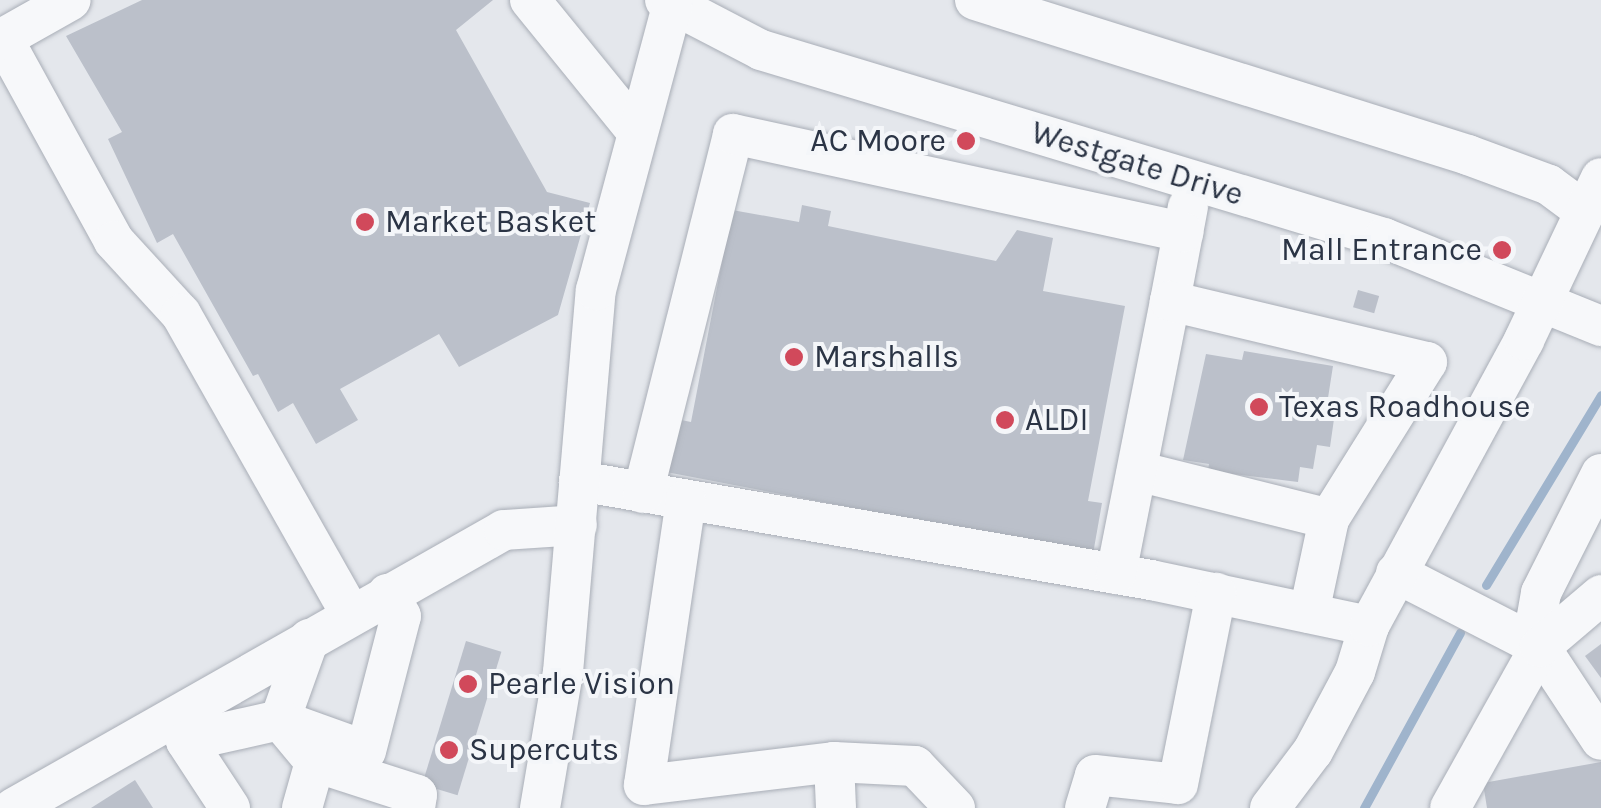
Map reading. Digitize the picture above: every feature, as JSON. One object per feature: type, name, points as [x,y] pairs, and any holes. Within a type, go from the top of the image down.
[{"type":"street","points":[[71,0],[2,40],[114,241],[181,314],[351,615]]},
{"type":"street","points":[[530,0],[635,129]]},
{"type":"street","points":[[975,0],[1468,155],[1549,185],[1592,194],[1542,301],[1396,573],[1370,626],[1355,672],[1326,727],[1270,808]]},
{"type":"street","name":"Westgate Drive","points":[[540,808],[577,525],[596,290],[669,3],[761,50],[1415,249],[1601,326]]},
{"type":"street","points":[[643,492],[733,134],[1183,232]]},
{"type":"street","points":[[1116,574],[1193,180]]},
{"type":"street","points":[[1170,301],[1427,362],[1330,519],[1309,612]]},
{"type":"street","points":[[1137,472],[1330,519]]},
{"type":"street","points":[[1540,647],[1542,593],[1601,474]]},
{"type":"street","points":[[580,482],[1116,574],[1370,626]]},
{"type":"street","points":[[686,500],[632,797],[834,762],[915,766],[956,808]]},
{"type":"street","points":[[14,808],[179,729],[309,639],[504,530],[577,525]]},
{"type":"street","points":[[1396,573],[1540,647],[1601,740]]},
{"type":"street","points":[[1085,808],[1095,775],[1178,784],[1216,593]]},
{"type":"street","points":[[179,729],[280,720],[366,752],[401,616],[388,594]]},
{"type":"street","points":[[1453,806],[1540,647],[1601,595]]},
{"type":"street","points":[[563,808],[575,739],[578,655],[568,602]]},
{"type":"street","points":[[280,720],[309,639]]},
{"type":"street","points":[[280,720],[315,762],[416,802]]},
{"type":"street","points":[[179,729],[230,808]]},
{"type":"street","points":[[302,808],[315,762]]},
{"type":"street","points":[[834,762],[836,808]]},
{"type":"street","points":[[909,808],[915,766]]},
{"type":"building","name":"Market Basket","points":[[142,0],[493,0],[456,30],[547,192],[590,203],[558,315],[459,367],[439,334],[340,389],[358,420],[316,444],[293,403],[278,412],[258,374],[253,376],[173,234],[157,243],[108,139],[122,132],[66,36]]},
{"type":"building","points":[[802,205],[831,211],[828,226],[996,261],[1017,230],[1053,238],[1043,291],[1125,306],[1088,501],[1102,503],[1093,554],[666,472],[676,419],[691,422],[732,210],[799,222]]},
{"type":"building","points":[[1358,290],[1379,296],[1374,313],[1353,307]]},
{"type":"building","name":"Texas Roadhouse","points":[[1244,351],[1333,366],[1325,417],[1334,419],[1330,447],[1317,445],[1313,469],[1300,467],[1298,482],[1208,471],[1209,464],[1183,460],[1206,354],[1242,360]]},
{"type":"building","points":[[466,641],[501,652],[458,795],[422,784]]},
{"type":"building","points":[[1601,644],[1601,678],[1585,656]]},
{"type":"building","points":[[1601,762],[1601,808],[1487,808],[1483,783]]},
{"type":"building","points":[[135,780],[153,808],[91,808]]},
{"type":"waterway","points":[[1486,585],[1601,395]]},
{"type":"waterway","points":[[1364,808],[1460,633]]},
{"type":"place","name":"AC Moore","points":[[966,141]]},
{"type":"place","name":"Market Basket","points":[[365,222]]},
{"type":"place","name":"Mall Entrance","points":[[1502,250]]},
{"type":"place","name":"Marshalls","points":[[794,357]]},
{"type":"place","name":"Texas Roadhouse","points":[[1259,407]]},
{"type":"place","name":"ALDI","points":[[1005,420]]},
{"type":"place","name":"Pearle Vision","points":[[468,684]]},
{"type":"place","name":"Supercuts","points":[[449,750]]}]
